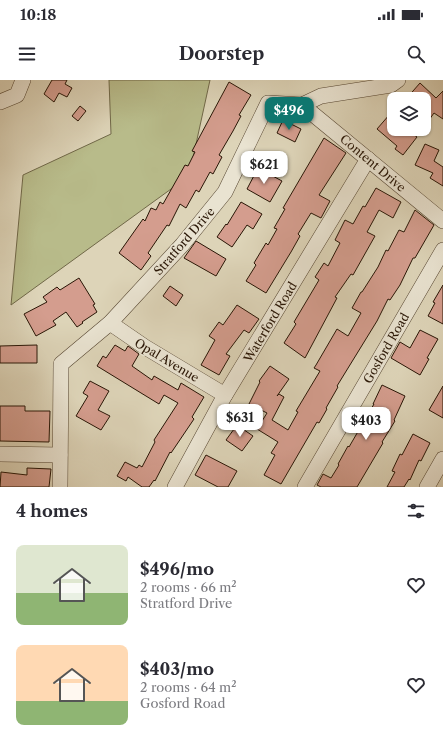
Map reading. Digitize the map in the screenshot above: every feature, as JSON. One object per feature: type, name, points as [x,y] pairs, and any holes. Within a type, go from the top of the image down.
[{"type":"street","points":[[0,102],[17,95],[24,80]]},
{"type":"street","name":"Stratford Drive","points":[[60,487],[61,364],[110,323],[182,245],[225,192],[268,103],[302,104],[321,96],[391,85],[398,80]]},
{"type":"street","name":"Content Drive","points":[[302,104],[443,221]]},
{"type":"street","name":"Waterford Road","points":[[175,487],[226,395],[368,159]]},
{"type":"street","name":"Gosford Road","points":[[305,487],[443,250]]},
{"type":"street","name":"Opal Avenue","points":[[110,323],[145,347],[226,395]]},
{"type":"street","points":[[0,454],[60,455]]},
{"type":"street","points":[[427,487],[443,458]]},
{"type":"green space","points":[[109,80],[210,80],[189,176],[11,305],[23,175],[111,134]]},
{"type":"building","points":[[52,80],[67,80],[65,84],[72,88],[67,97],[59,93],[54,102],[44,94]]},
{"type":"building","points":[[229,82],[251,95],[219,155],[222,157],[213,174],[210,172],[199,192],[196,190],[186,208],[180,204],[169,226],[167,225],[148,253],[151,256],[141,270],[119,253],[143,219],[145,221],[151,208],[156,210],[160,202],[163,204],[185,165],[188,166],[195,152],[192,151]]},
{"type":"building","points":[[420,83],[430,92],[412,92]]},
{"type":"building","points":[[443,91],[443,119],[434,113],[431,117],[431,93],[436,98]]},
{"type":"building","points":[[80,106],[86,111],[78,121],[72,116]]},
{"type":"building","points":[[387,117],[387,136],[417,137],[403,155],[395,149],[397,146],[377,129]]},
{"type":"building","points":[[283,120],[301,129],[295,142],[277,133]]},
{"type":"building","points":[[324,138],[346,153],[319,195],[330,201],[321,218],[311,213],[298,234],[300,236],[291,252],[266,293],[246,281],[256,265],[254,263],[266,243],[268,245],[277,229],[274,228],[285,209],[283,208]]},
{"type":"building","points":[[425,144],[439,150],[434,161],[443,167],[443,186],[430,178],[433,173],[415,165]]},
{"type":"building","points":[[258,168],[282,181],[270,202],[247,189]]},
{"type":"building","points":[[376,188],[401,202],[393,218],[379,210],[367,232],[375,236],[353,275],[351,274],[335,297],[337,298],[305,358],[284,343],[296,324],[294,322],[319,280],[315,277],[324,263],[328,266],[340,243],[335,240],[345,220],[353,224],[363,206],[365,207]]},
{"type":"building","points":[[241,202],[262,214],[253,229],[247,225],[232,247],[217,237],[226,224],[227,225]]},
{"type":"building","points":[[415,210],[434,225],[415,258],[413,258],[400,285],[390,300],[388,299],[377,321],[337,386],[338,387],[319,423],[317,422],[281,484],[264,475],[275,455],[271,453],[278,442],[257,429],[267,413],[249,404],[260,382],[259,381],[270,366],[289,379],[277,396],[279,394],[284,397],[272,420],[288,430],[298,412],[296,411],[320,371],[314,368],[337,329],[348,336],[361,313],[352,308],[378,267],[386,250],[388,251],[399,230],[404,232]]},
{"type":"building","points":[[196,241],[226,259],[216,276],[184,258]]},
{"type":"building","points":[[79,278],[95,304],[93,305],[97,312],[77,327],[66,312],[53,321],[56,325],[36,336],[24,314],[47,302],[43,297],[57,287],[60,290]]},
{"type":"building","points":[[443,285],[443,324],[428,316],[435,303],[433,302]]},
{"type":"building","points":[[170,286],[183,295],[176,306],[163,296]]},
{"type":"building","points":[[237,305],[259,319],[249,333],[244,330],[226,354],[230,356],[219,375],[201,365],[215,340],[209,336],[219,322],[223,325]]},
{"type":"building","points":[[420,330],[438,339],[427,358],[429,359],[420,375],[391,358],[400,342],[410,348]]},
{"type":"building","points":[[37,345],[37,363],[0,363],[0,346]]},
{"type":"building","points":[[115,345],[125,351],[128,346],[139,354],[132,366],[152,380],[154,376],[178,390],[181,383],[204,397],[192,417],[194,419],[171,453],[170,452],[155,481],[154,480],[149,487],[142,487],[128,477],[126,481],[117,476],[125,462],[137,468],[139,465],[142,467],[155,442],[154,440],[178,403],[164,395],[159,404],[97,366],[103,356],[106,358]]},
{"type":"building","points":[[90,381],[109,391],[98,410],[110,416],[101,430],[76,416],[88,396],[83,393]]},
{"type":"building","points":[[382,385],[405,396],[394,420],[395,421],[357,487],[321,487],[317,485],[323,474],[331,478],[348,446],[349,447],[374,404]]},
{"type":"building","points":[[443,386],[443,418],[429,410]]},
{"type":"building","points":[[0,406],[25,406],[25,411],[50,411],[49,442],[0,441]]},
{"type":"building","points":[[237,425],[253,436],[242,451],[226,440]]},
{"type":"building","points":[[413,434],[430,443],[421,461],[419,460],[410,480],[409,479],[404,487],[387,487],[395,472],[392,471],[400,454],[402,455]]},
{"type":"building","points":[[206,455],[237,471],[228,487],[218,487],[195,475]]},
{"type":"building","points":[[27,468],[51,469],[49,487],[0,487],[1,472],[27,475]]}]
